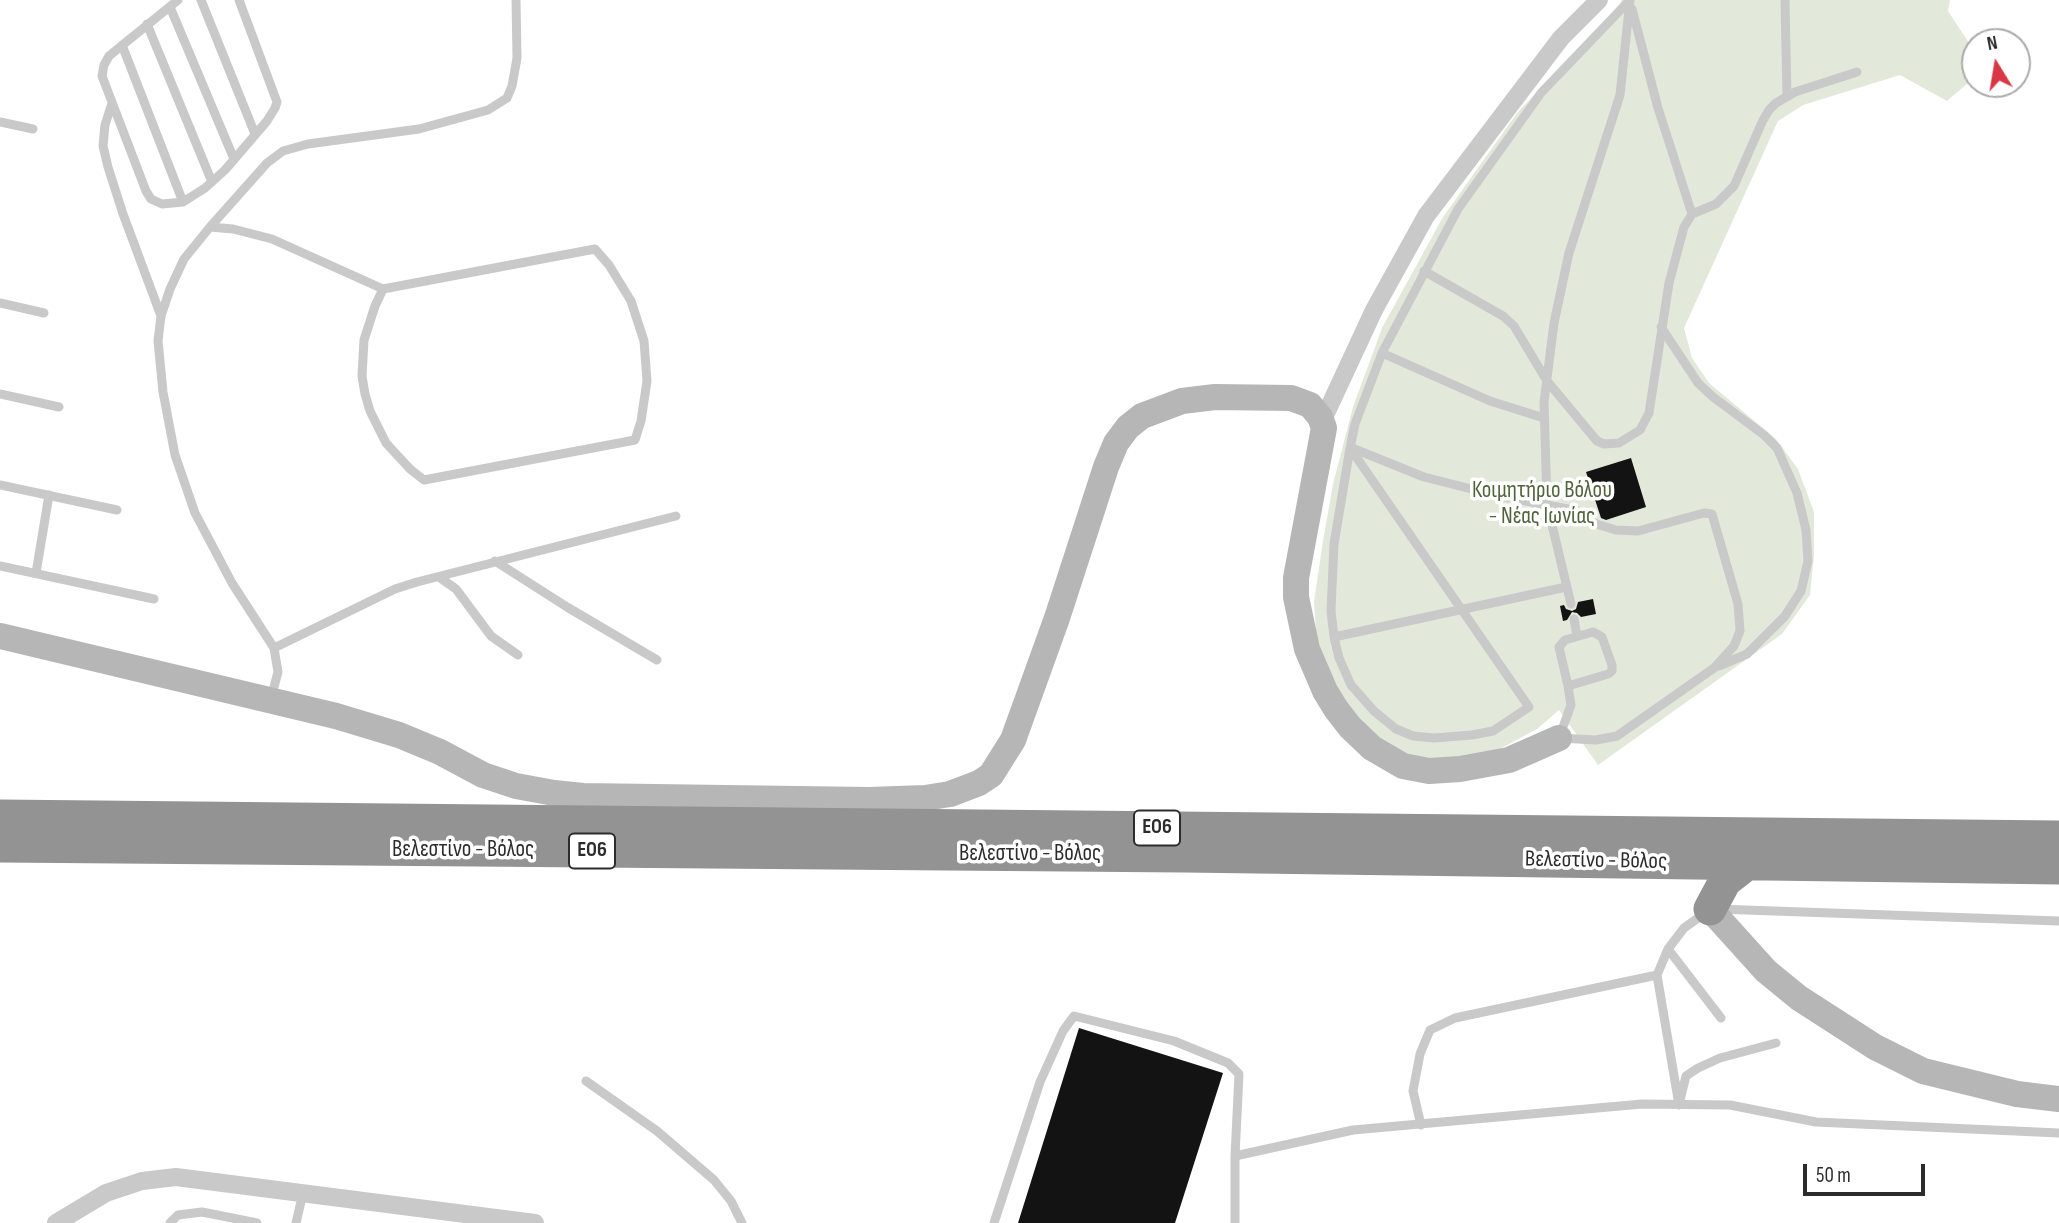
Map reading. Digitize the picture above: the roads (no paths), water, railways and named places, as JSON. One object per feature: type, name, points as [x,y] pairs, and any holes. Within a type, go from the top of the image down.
[{"type":"highway","name":"Βελεστίνο - Βόλος","points":[[0,816],[2059,837]]},
{"type":"highway","name":"Βελεστίνο - Βόλος","points":[[0,846],[2059,868]]},
{"type":"highway","points":[[0,859],[156,848]]},
{"type":"highway","points":[[1683,862],[1710,909]]},
{"type":"highway","points":[[1710,909],[1725,881],[1748,863]]},
{"type":"street","points":[[1322,422],[1374,310],[1426,216],[1561,38],[1598,0]]},
{"type":"street","points":[[0,636],[336,716],[399,735],[440,752],[483,775],[516,786],[554,793],[583,796],[869,800],[925,798],[950,793],[979,783],[992,775],[1013,740],[1057,618],[1106,467],[1116,443],[1128,427],[1142,416],[1170,404],[1216,397],[1297,400],[1310,405],[1322,422],[1324,435],[1298,566],[1296,597],[1307,649],[1336,709],[1372,748],[1404,766],[1429,771],[1460,769],[1510,760],[1559,738]]},
{"type":"street","points":[[1710,909],[1766,971],[1799,998],[1875,1047],[1923,1071],[2017,1094],[2059,1099]]},
{"type":"street","points":[[56,1223],[106,1193],[142,1181],[176,1177],[500,1221],[535,1223]]},
{"type":"lane","points":[[201,0],[255,134]]},
{"type":"lane","points":[[234,159],[174,3],[109,56],[102,76],[151,199],[162,204],[183,202],[212,182],[234,159],[272,114],[277,102],[239,0]]},
{"type":"lane","points":[[270,700],[278,672],[274,649],[232,583],[195,513],[175,455],[163,392],[158,341],[170,289],[184,259],[210,227],[267,163],[283,151],[308,144],[419,129],[488,110],[507,98],[517,58],[516,0]]},
{"type":"lane","points":[[1630,0],[1658,108],[1692,214]]},
{"type":"lane","points":[[1350,448],[1530,707],[1493,731],[1434,738],[1413,736],[1396,729],[1374,711],[1351,685],[1339,658],[1331,611],[1334,544],[1350,448],[1355,424],[1382,354],[1458,209],[1541,93],[1630,0]]},
{"type":"lane","points":[[1571,604],[1547,504],[1544,418],[1547,381],[1554,323],[1569,253],[1620,95],[1630,0]]},
{"type":"lane","points":[[1785,0],[1787,97]]},
{"type":"lane","points":[[147,24],[212,182]]},
{"type":"lane","points":[[122,45],[183,202]]},
{"type":"lane","points":[[1424,271],[1492,308],[1509,321],[1547,381],[1597,441],[1604,444],[1619,443],[1640,430],[1650,413],[1661,327],[1672,272],[1685,227],[1692,214],[1716,204],[1734,186],[1769,110],[1787,97],[1857,72]]},
{"type":"lane","points":[[112,103],[105,125],[103,146],[123,214],[162,316]]},
{"type":"lane","points":[[0,122],[33,129]]},
{"type":"lane","points":[[210,227],[233,229],[272,239],[383,289],[595,249],[609,265],[631,301],[644,341],[647,361],[646,391],[635,440],[424,480],[386,443],[370,411],[365,394],[362,376],[364,340],[374,306],[383,289]]},
{"type":"lane","points":[[0,303],[44,313]]},
{"type":"lane","points":[[1568,686],[1608,674],[1613,668],[1600,634],[1593,632],[1577,636],[1565,640],[1559,647],[1558,653],[1571,705],[1559,738],[1596,740],[1617,736],[1714,668],[1747,654],[1785,616],[1801,591],[1804,581],[1808,561],[1806,530],[1797,493],[1777,448],[1698,383],[1661,327]]},
{"type":"lane","points":[[1382,354],[1490,401],[1544,418]]},
{"type":"lane","points":[[0,394],[59,407]]},
{"type":"lane","points":[[1350,448],[1424,477],[1495,495],[1578,511],[1596,524],[1616,530],[1638,531],[1704,513],[1712,514],[1738,604],[1740,631],[1734,646],[1714,668]]},
{"type":"lane","points":[[0,485],[117,510]]},
{"type":"lane","points":[[36,573],[49,495]]},
{"type":"lane","points":[[274,649],[395,589],[676,516]]},
{"type":"lane","points":[[495,561],[657,660]]},
{"type":"lane","points":[[0,566],[154,599]]},
{"type":"lane","points":[[439,577],[456,589],[491,636],[518,655]]},
{"type":"lane","points":[[1334,637],[1566,587]]},
{"type":"lane","points":[[1574,619],[1577,636]]},
{"type":"lane","points":[[1679,1105],[1657,975],[1668,949],[1685,928],[1710,909],[2059,921]]},
{"type":"lane","points":[[1668,949],[1721,1018]]},
{"type":"lane","points":[[1421,1125],[1413,1091],[1420,1054],[1430,1030],[1455,1018],[1657,975]]},
{"type":"lane","points":[[994,1223],[1040,1082],[1063,1031],[1074,1016],[1174,1041],[1228,1063],[1239,1074],[1235,1223]]},
{"type":"lane","points":[[1679,1105],[1686,1076],[1698,1068],[1720,1058],[1776,1043]]},
{"type":"lane","points":[[586,1081],[657,1131],[714,1180],[731,1200],[742,1223]]},
{"type":"lane","points":[[1235,1156],[1353,1130],[1642,1104],[1730,1105],[1816,1122],[2059,1133]]},
{"type":"lane","points":[[296,1223],[303,1193]]},
{"type":"lane","points":[[170,1223],[178,1215],[202,1212],[257,1223]]},
{"type":"park label","name":"Κοιμητήριο Βόλου - Νέας Ιωνίας","points":[[1542,504]]}]
